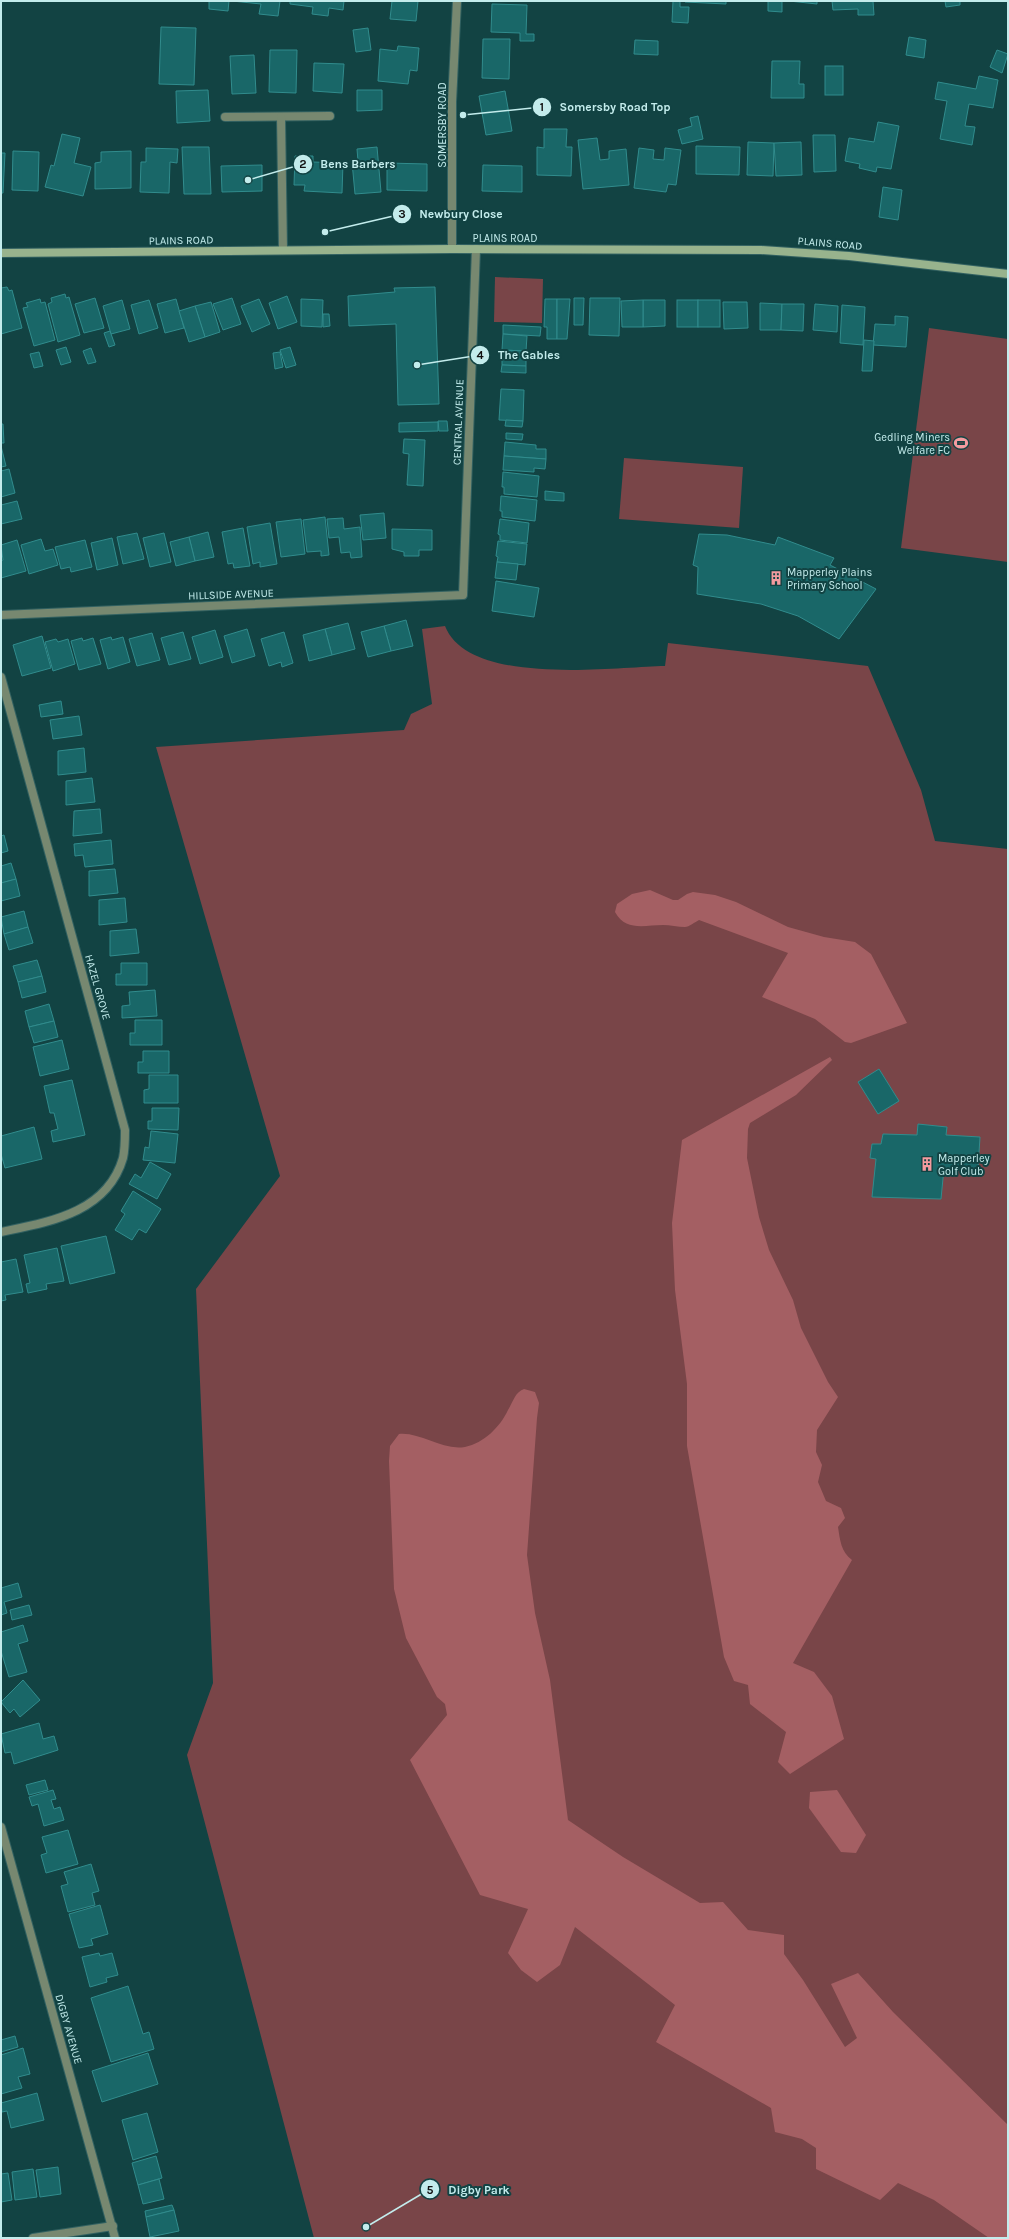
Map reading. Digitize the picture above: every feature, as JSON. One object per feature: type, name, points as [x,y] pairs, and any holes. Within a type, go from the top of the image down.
[{"type":"main road","name":"PLAINS ROAD","points":[[1,253],[452,248],[761,250],[811,252],[1008,274]]},
{"type":"street","name":"SOMERSBY ROAD","points":[[452,248],[452,102],[457,1]]},
{"type":"street","points":[[226,117],[330,116]]},
{"type":"street","points":[[281,117],[282,250]]},
{"type":"street","name":"CENTRAL AVENUE","points":[[463,596],[476,249]]},
{"type":"street","name":"HILLSIDE AVENUE","points":[[1,615],[463,596]]},
{"type":"street","name":"HAZEL GROVE","points":[[1,677],[120,1106],[125,1130],[123,1157],[114,1178],[97,1198],[74,1214],[1,1232]]},
{"type":"street","name":"DIGBY AVENUE","points":[[1,1827],[113,2226],[115,2238]]},
{"type":"street","points":[[33,2238],[113,2226]]},
{"type":"shaded area","points":[[495,277],[543,279],[542,323],[494,322]]},
{"type":"shaded area","name":"Gedling Miners Welfare FC","points":[[929,328],[1008,339],[1008,562],[901,548]]},
{"type":"shaded area","points":[[624,458],[743,467],[739,528],[619,519]]},
{"type":"shaded area","points":[[445,626],[459,645],[482,658],[511,666],[579,670],[665,666],[668,643],[868,666],[921,790],[935,841],[1008,849],[1008,2238],[314,2238],[187,1755],[213,1683],[196,1289],[280,1176],[156,747],[404,730],[411,714],[432,704],[422,629]]},
{"type":"shaded area","points":[[650,890],[673,900],[678,900],[693,892],[715,895],[736,902],[788,927],[824,937],[855,942],[871,954],[907,1023],[851,1043],[845,1042],[815,1019],[762,997],[788,953],[699,920],[685,927],[663,925],[636,926],[630,925],[619,918],[615,912],[617,904],[632,894]]},
{"type":"shaded area","points":[[830,1057],[832,1060],[796,1095],[750,1123],[748,1129],[747,1158],[759,1217],[769,1250],[793,1300],[801,1328],[828,1382],[838,1397],[817,1430],[816,1452],[822,1465],[818,1482],[826,1501],[841,1508],[845,1518],[838,1527],[840,1541],[845,1553],[852,1560],[793,1663],[814,1672],[832,1696],[844,1739],[790,1774],[778,1762],[786,1732],[750,1704],[748,1685],[734,1681],[724,1657],[687,1446],[687,1384],[675,1290],[672,1223],[682,1140]]},
{"type":"shaded area","points":[[524,1389],[535,1392],[539,1403],[527,1555],[535,1613],[550,1680],[568,1820],[623,1857],[700,1903],[723,1902],[748,1930],[784,1935],[784,1954],[803,1980],[845,2047],[857,2038],[831,1984],[858,1973],[893,2012],[1008,2125],[1008,2238],[989,2238],[934,2200],[898,2183],[880,2200],[816,2169],[816,2148],[802,2139],[775,2132],[771,2108],[656,2042],[675,2005],[575,1927],[560,1965],[537,1982],[521,1970],[508,1953],[528,1909],[480,1895],[410,1760],[447,1715],[445,1704],[437,1697],[406,1638],[394,1589],[389,1461],[390,1446],[399,1434],[407,1434],[456,1448],[465,1447],[479,1442],[496,1428],[505,1416],[518,1392]]},
{"type":"shaded area","points":[[837,1790],[866,1835],[856,1853],[841,1852],[809,1808],[810,1792]]},
{"type":"building","points":[[209,1],[229,1],[228,11],[209,9]]},
{"type":"building","points":[[232,1],[280,1],[278,16],[259,14],[261,4]]},
{"type":"building","points":[[290,1],[344,1],[343,10],[329,8],[328,16],[312,14],[313,7],[290,4]]},
{"type":"building","points":[[392,1],[418,1],[416,21],[390,19]]},
{"type":"building","points":[[673,1],[680,1],[680,7],[689,7],[688,23],[672,22]]},
{"type":"building","points":[[726,1],[726,4],[685,2]]},
{"type":"building","points":[[768,1],[782,1],[782,12],[768,11]]},
{"type":"building","points":[[789,1],[817,1],[817,4]]},
{"type":"building","points":[[832,1],[873,1],[874,15],[858,15],[858,9],[833,10]]},
{"type":"building","points":[[945,1],[960,1],[960,5],[946,7]]},
{"type":"building","points":[[492,4],[527,5],[526,34],[534,34],[534,41],[520,41],[520,33],[491,32]]},
{"type":"building","points":[[161,27],[196,28],[194,85],[159,84]]},
{"type":"building","points":[[368,28],[371,50],[356,52],[353,30]]},
{"type":"building","points":[[909,37],[926,40],[924,58],[906,55]]},
{"type":"building","points":[[483,39],[510,39],[509,79],[482,78]]},
{"type":"building","points":[[635,40],[658,41],[658,55],[634,54]]},
{"type":"building","points":[[398,46],[419,48],[417,71],[410,70],[408,84],[378,81],[380,49],[397,51]]},
{"type":"building","points":[[270,50],[297,50],[296,93],[269,92]]},
{"type":"building","points":[[997,50],[1008,54],[1002,73],[990,67]]},
{"type":"building","points":[[254,55],[256,93],[232,94],[230,56]]},
{"type":"building","points":[[772,61],[800,61],[799,84],[804,84],[804,98],[771,98]]},
{"type":"building","points":[[314,63],[344,64],[342,93],[313,91]]},
{"type":"building","points":[[825,66],[843,66],[843,95],[825,95]]},
{"type":"building","points":[[979,76],[998,80],[993,108],[969,104],[965,126],[975,127],[972,145],[940,139],[947,101],[935,99],[938,82],[976,89]]},
{"type":"building","points":[[208,90],[210,121],[177,123],[176,91]]},
{"type":"building","points":[[357,90],[382,90],[382,110],[357,111]]},
{"type":"building","points":[[505,91],[512,131],[486,135],[479,96]]},
{"type":"building","points":[[698,116],[703,139],[682,144],[678,130],[692,126],[690,118]]},
{"type":"building","points":[[878,122],[899,126],[891,169],[877,167],[876,172],[859,168],[860,164],[845,161],[849,138],[874,142]]},
{"type":"building","points":[[544,129],[567,129],[566,147],[572,147],[571,176],[537,175],[537,147],[544,148]]},
{"type":"building","points":[[62,134],[80,138],[74,163],[91,167],[83,196],[45,187],[51,165],[54,166]]},
{"type":"building","points":[[813,135],[835,135],[836,171],[814,172]]},
{"type":"building","points":[[597,138],[600,160],[609,159],[609,151],[626,149],[629,185],[583,189],[578,140]]},
{"type":"building","points":[[748,142],[774,143],[773,176],[747,175]]},
{"type":"building","points":[[801,142],[802,175],[776,176],[774,143]]},
{"type":"building","points":[[696,146],[740,147],[739,175],[696,174]]},
{"type":"building","points":[[182,147],[209,147],[211,194],[184,194]]},
{"type":"building","points":[[377,147],[381,192],[355,194],[352,162],[358,161],[357,149]]},
{"type":"building","points":[[146,148],[178,149],[177,163],[170,162],[169,193],[140,192],[141,162],[146,162]]},
{"type":"building","points":[[639,148],[654,150],[653,159],[664,160],[665,148],[681,150],[676,185],[668,184],[666,192],[634,188]]},
{"type":"building","points":[[13,151],[39,152],[38,191],[12,190]]},
{"type":"building","points":[[131,151],[131,188],[95,189],[95,163],[101,162],[101,152]]},
{"type":"building","points":[[1,153],[5,153],[3,193],[1,193]]},
{"type":"building","points":[[295,156],[313,156],[313,162],[343,163],[342,193],[304,191],[305,185],[294,185]]},
{"type":"building","points":[[387,163],[427,164],[427,191],[387,190]]},
{"type":"building","points":[[262,165],[262,191],[222,192],[221,166]]},
{"type":"building","points":[[483,165],[522,166],[522,192],[482,191]]},
{"type":"building","points":[[883,187],[902,190],[898,220],[879,217]]},
{"type":"building","points":[[7,287],[9,291],[12,290],[22,328],[1,334],[1,288]]},
{"type":"building","points":[[435,287],[439,404],[398,405],[396,324],[349,326],[348,296],[395,292],[394,288]]},
{"type":"building","points":[[65,294],[66,298],[69,297],[80,335],[58,342],[48,304],[52,302],[51,298]]},
{"type":"building","points":[[287,296],[297,322],[278,329],[269,303]]},
{"type":"building","points":[[95,298],[104,328],[84,333],[75,304]]},
{"type":"building","points":[[232,298],[241,324],[223,330],[213,304]]},
{"type":"building","points":[[574,298],[584,298],[583,325],[574,325]]},
{"type":"building","points":[[590,298],[620,298],[619,336],[589,335]]},
{"type":"building","points":[[40,299],[41,303],[45,302],[55,340],[34,346],[23,308],[28,307],[26,303]]},
{"type":"building","points":[[176,299],[184,328],[165,333],[157,304]]},
{"type":"building","points":[[259,299],[270,324],[252,332],[241,306]]},
{"type":"building","points":[[301,299],[323,300],[322,327],[301,326]]},
{"type":"building","points":[[545,299],[557,299],[557,339],[547,339],[547,327],[544,327]]},
{"type":"building","points":[[557,299],[570,299],[567,339],[557,339]]},
{"type":"building","points":[[122,300],[130,329],[111,334],[103,306]]},
{"type":"building","points":[[149,300],[158,328],[139,334],[131,305]]},
{"type":"building","points":[[643,300],[665,300],[665,326],[643,327]]},
{"type":"building","points":[[643,300],[643,327],[622,327],[621,301]]},
{"type":"building","points":[[677,300],[698,300],[698,327],[677,327]]},
{"type":"building","points":[[698,300],[720,300],[720,327],[698,327]]},
{"type":"building","points":[[211,302],[220,332],[205,337],[195,306]]},
{"type":"building","points":[[723,302],[747,302],[748,328],[724,329]]},
{"type":"building","points":[[760,303],[782,304],[781,330],[760,330]]},
{"type":"building","points":[[782,304],[804,304],[803,331],[781,330]]},
{"type":"building","points":[[815,304],[838,306],[837,332],[813,330]]},
{"type":"building","points":[[842,305],[865,307],[863,345],[840,343]]},
{"type":"building","points":[[195,306],[205,337],[189,342],[179,311]]},
{"type":"building","points":[[323,314],[329,314],[330,326],[323,327]]},
{"type":"building","points":[[895,316],[908,317],[906,347],[873,345],[875,324],[895,325]]},
{"type":"building","points":[[503,325],[541,327],[540,336],[503,334]]},
{"type":"building","points":[[110,331],[115,345],[109,347],[104,333]]},
{"type":"building","points":[[503,334],[527,336],[526,351],[502,350]]},
{"type":"building","points":[[864,340],[874,341],[872,371],[862,371]]},
{"type":"building","points":[[66,347],[71,362],[61,365],[56,350]]},
{"type":"building","points":[[290,347],[296,365],[286,368],[280,350]]},
{"type":"building","points":[[91,348],[96,362],[88,364],[83,351]]},
{"type":"building","points":[[502,350],[526,351],[526,366],[502,365]]},
{"type":"building","points":[[39,352],[43,366],[34,368],[30,354]]},
{"type":"building","points":[[280,352],[283,367],[275,369],[273,353]]},
{"type":"building","points":[[502,365],[526,366],[526,373],[501,372]]},
{"type":"building","points":[[501,389],[524,390],[523,421],[499,420]]},
{"type":"building","points":[[506,420],[523,421],[522,427],[505,426]]},
{"type":"building","points":[[438,421],[447,421],[448,431],[439,431]]},
{"type":"building","points":[[438,422],[438,431],[399,432],[399,423]]},
{"type":"building","points":[[1,424],[3,424],[4,443],[1,443]]},
{"type":"building","points":[[506,433],[523,434],[522,440],[506,439]]},
{"type":"building","points":[[404,439],[425,440],[423,486],[407,485],[409,454],[403,453]]},
{"type":"building","points":[[505,442],[536,445],[536,449],[546,449],[546,459],[504,456]]},
{"type":"building","points":[[1,446],[6,466],[1,467]]},
{"type":"building","points":[[504,456],[546,459],[545,469],[534,468],[534,472],[503,470]]},
{"type":"building","points":[[9,469],[15,493],[1,497],[1,471]]},
{"type":"building","points":[[503,472],[539,476],[537,497],[504,494],[504,487],[502,487]]},
{"type":"building","points":[[545,491],[564,493],[564,501],[545,500]]},
{"type":"building","points":[[501,496],[537,500],[535,521],[502,517],[502,511],[500,511]]},
{"type":"building","points":[[17,501],[22,519],[1,524],[1,505]]},
{"type":"building","points":[[384,513],[386,538],[363,540],[360,515]]},
{"type":"building","points":[[325,517],[329,555],[321,556],[321,551],[307,552],[303,520]]},
{"type":"building","points":[[343,518],[344,529],[360,527],[362,557],[351,558],[350,552],[341,553],[339,537],[329,538],[327,519]]},
{"type":"building","points":[[301,519],[305,554],[281,557],[276,522]]},
{"type":"building","points":[[500,519],[529,523],[527,543],[500,540],[500,535],[498,534]]},
{"type":"building","points":[[270,523],[277,564],[260,567],[260,562],[253,564],[247,527]]},
{"type":"building","points":[[243,528],[250,566],[234,568],[233,563],[228,564],[222,532]]},
{"type":"building","points":[[392,529],[432,530],[432,550],[419,550],[419,556],[404,556],[404,552],[392,549]]},
{"type":"building","points":[[208,532],[214,557],[195,561],[189,537]]},
{"type":"building","points":[[137,533],[144,559],[123,564],[117,537]]},
{"type":"building","points":[[164,533],[171,562],[150,567],[143,538]]},
{"type":"building","name":"Mapperley Plains Primary School","points":[[699,534],[727,535],[775,545],[778,537],[834,558],[830,565],[876,589],[839,639],[798,616],[761,604],[697,594],[698,567],[693,565]]},
{"type":"building","points":[[189,537],[195,561],[176,566],[170,542]]},
{"type":"building","points":[[112,538],[118,565],[97,570],[91,543]]},
{"type":"building","points":[[41,539],[45,551],[53,549],[58,565],[29,574],[21,545]]},
{"type":"building","points":[[17,540],[26,571],[1,578],[1,561],[3,560],[1,545]]},
{"type":"building","points":[[85,540],[92,567],[71,572],[70,567],[61,569],[55,547]]},
{"type":"building","points":[[498,541],[527,544],[525,565],[497,562],[498,557],[496,556]]},
{"type":"building","points":[[497,562],[518,564],[516,580],[495,578]]},
{"type":"building","points":[[496,581],[539,588],[534,617],[492,611]]},
{"type":"building","points":[[406,620],[413,646],[391,651],[384,626]]},
{"type":"building","points":[[348,623],[355,649],[332,655],[325,629]]},
{"type":"building","points":[[384,626],[391,651],[368,657],[361,632]]},
{"type":"building","points":[[247,629],[255,656],[232,663],[224,636]]},
{"type":"building","points":[[325,629],[332,655],[309,661],[303,635]]},
{"type":"building","points":[[215,630],[223,657],[200,664],[192,637]]},
{"type":"building","points":[[183,632],[191,659],[169,665],[161,638]]},
{"type":"building","points":[[284,632],[293,663],[282,667],[281,662],[269,666],[261,639]]},
{"type":"building","points":[[152,633],[160,660],[137,666],[129,639]]},
{"type":"building","points":[[42,636],[51,668],[22,676],[13,645]]},
{"type":"building","points":[[111,637],[112,640],[123,637],[130,662],[108,669],[100,640]]},
{"type":"building","points":[[82,638],[83,641],[93,638],[101,664],[79,670],[71,641]]},
{"type":"building","points":[[56,639],[58,642],[68,639],[75,664],[53,671],[45,642]]},
{"type":"building","points":[[61,701],[63,714],[41,717],[39,705]]},
{"type":"building","points":[[79,716],[82,735],[53,739],[50,720]]},
{"type":"building","points":[[84,748],[86,772],[58,775],[58,751]]},
{"type":"building","points":[[92,778],[95,802],[66,805],[66,781]]},
{"type":"building","points":[[100,809],[102,833],[73,836],[74,811]]},
{"type":"building","points":[[4,835],[8,851],[1,853],[1,836]]},
{"type":"building","points":[[111,840],[113,864],[85,867],[83,855],[75,856],[74,844]]},
{"type":"building","points":[[11,863],[16,879],[1,883],[1,866]]},
{"type":"building","points":[[115,869],[118,893],[89,896],[89,871]]},
{"type":"building","points":[[16,879],[20,896],[1,901],[1,883]]},
{"type":"building","points":[[125,898],[127,922],[99,925],[99,900]]},
{"type":"building","points":[[24,911],[28,927],[4,934],[1,917]]},
{"type":"building","points":[[28,927],[33,943],[9,950],[4,934]]},
{"type":"building","points":[[136,929],[139,953],[110,956],[110,931]]},
{"type":"building","points":[[37,960],[42,976],[18,982],[13,966]]},
{"type":"building","points":[[121,963],[147,963],[147,985],[116,985],[116,974],[121,974]]},
{"type":"building","points":[[42,976],[46,992],[22,998],[18,982]]},
{"type":"building","points":[[155,990],[157,1016],[122,1018],[122,1006],[130,1005],[129,992]]},
{"type":"building","points":[[49,1004],[54,1021],[29,1027],[25,1011]]},
{"type":"building","points":[[135,1020],[162,1020],[162,1045],[130,1045],[130,1033],[135,1033]]},
{"type":"building","points":[[54,1021],[58,1037],[34,1043],[29,1027]]},
{"type":"building","points":[[62,1040],[69,1069],[40,1076],[33,1047]]},
{"type":"building","points":[[143,1051],[169,1051],[169,1073],[138,1073],[138,1062],[143,1062]]},
{"type":"building","points":[[879,1069],[899,1101],[878,1114],[858,1082]]},
{"type":"building","points":[[149,1075],[178,1075],[178,1103],[144,1103],[144,1090],[149,1089]]},
{"type":"building","points":[[72,1080],[85,1135],[53,1142],[51,1131],[58,1129],[54,1113],[50,1113],[44,1086]]},
{"type":"building","points":[[152,1108],[179,1108],[178,1130],[148,1129],[148,1121],[152,1121]]},
{"type":"building","name":"Mapperley Golf Club","points":[[918,1124],[947,1127],[946,1135],[980,1137],[978,1168],[944,1168],[941,1199],[872,1197],[876,1159],[870,1158],[872,1144],[881,1144],[883,1134],[917,1135]]},
{"type":"building","points":[[34,1127],[42,1159],[5,1168],[1,1154],[1,1136]]},
{"type":"building","points":[[151,1131],[178,1134],[175,1163],[143,1160],[145,1147],[149,1148]]},
{"type":"building","points":[[150,1162],[171,1174],[157,1199],[129,1184],[135,1174],[141,1178]]},
{"type":"building","points":[[133,1191],[161,1209],[146,1233],[139,1229],[132,1240],[115,1230],[125,1214],[121,1211]]},
{"type":"building","points":[[106,1236],[115,1273],[70,1284],[61,1246]]},
{"type":"building","points":[[57,1248],[64,1281],[46,1284],[47,1289],[28,1293],[26,1284],[30,1283],[24,1255]]},
{"type":"building","points":[[16,1259],[23,1292],[5,1295],[6,1300],[1,1301],[1,1262]]},
{"type":"building","points":[[18,1583],[22,1597],[4,1602],[7,1613],[1,1615],[1,1588]]},
{"type":"building","points":[[29,1605],[32,1615],[12,1620],[10,1610]]},
{"type":"building","points":[[23,1625],[28,1641],[18,1644],[27,1672],[9,1677],[1,1651],[1,1632]]},
{"type":"building","points":[[23,1680],[40,1700],[20,1717],[14,1709],[10,1713],[1,1702]]},
{"type":"building","points":[[39,1723],[43,1739],[54,1736],[58,1750],[14,1764],[11,1752],[5,1753],[1,1734]]},
{"type":"building","points":[[45,1780],[48,1790],[29,1795],[26,1785]]},
{"type":"building","points":[[53,1790],[56,1799],[51,1800],[54,1809],[60,1807],[64,1820],[44,1826],[38,1804],[32,1806],[29,1797]]},
{"type":"building","points":[[68,1830],[78,1864],[46,1873],[41,1855],[47,1853],[42,1837]]},
{"type":"building","points":[[91,1864],[99,1891],[92,1893],[95,1905],[68,1912],[61,1886],[68,1884],[64,1872]]},
{"type":"building","points":[[100,1905],[108,1934],[91,1939],[93,1945],[79,1948],[69,1914]]},
{"type":"building","points":[[99,1953],[100,1956],[112,1953],[118,1975],[106,1978],[107,1982],[90,1987],[82,1957]]},
{"type":"building","points":[[128,1986],[143,2034],[149,2032],[154,2049],[111,2062],[91,1998]]},
{"type":"building","points":[[15,2036],[18,2047],[1,2052],[1,2040]]},
{"type":"building","points":[[23,2048],[30,2074],[18,2077],[22,2088],[1,2094],[1,2055]]},
{"type":"building","points":[[148,2053],[158,2084],[102,2102],[92,2071]]},
{"type":"building","points":[[37,2093],[44,2120],[11,2128],[7,2111],[2,2112],[1,2103]]},
{"type":"building","points":[[147,2113],[158,2152],[133,2160],[122,2120]]},
{"type":"building","points":[[156,2156],[162,2178],[138,2185],[132,2163]]},
{"type":"building","points":[[58,2167],[61,2194],[40,2197],[36,2170]]},
{"type":"building","points":[[33,2169],[37,2197],[15,2200],[12,2172]]},
{"type":"building","points":[[8,2173],[12,2200],[1,2202],[1,2174]]},
{"type":"building","points":[[159,2179],[164,2199],[143,2204],[138,2185]]},
{"type":"building","points":[[172,2205],[174,2210],[146,2217],[145,2211]]},
{"type":"building","points":[[174,2210],[179,2231],[150,2237],[146,2217]]},
{"type":"place","name":"Somersby Road Top","points":[[463,115]]},
{"type":"place","name":"Bens Barbers","points":[[248,180]]},
{"type":"place","name":"Newbury Close","points":[[325,232]]},
{"type":"place","name":"The Gables","points":[[417,365]]},
{"type":"place","name":"Gedling Miners Welfare FC","points":[[961,443]]},
{"type":"place","name":"Mapperley Plains Primary School","points":[[776,578]]},
{"type":"place","name":"Mapperley Golf Club","points":[[927,1164]]},
{"type":"place","name":"Digby Park","points":[[366,2227]]}]
